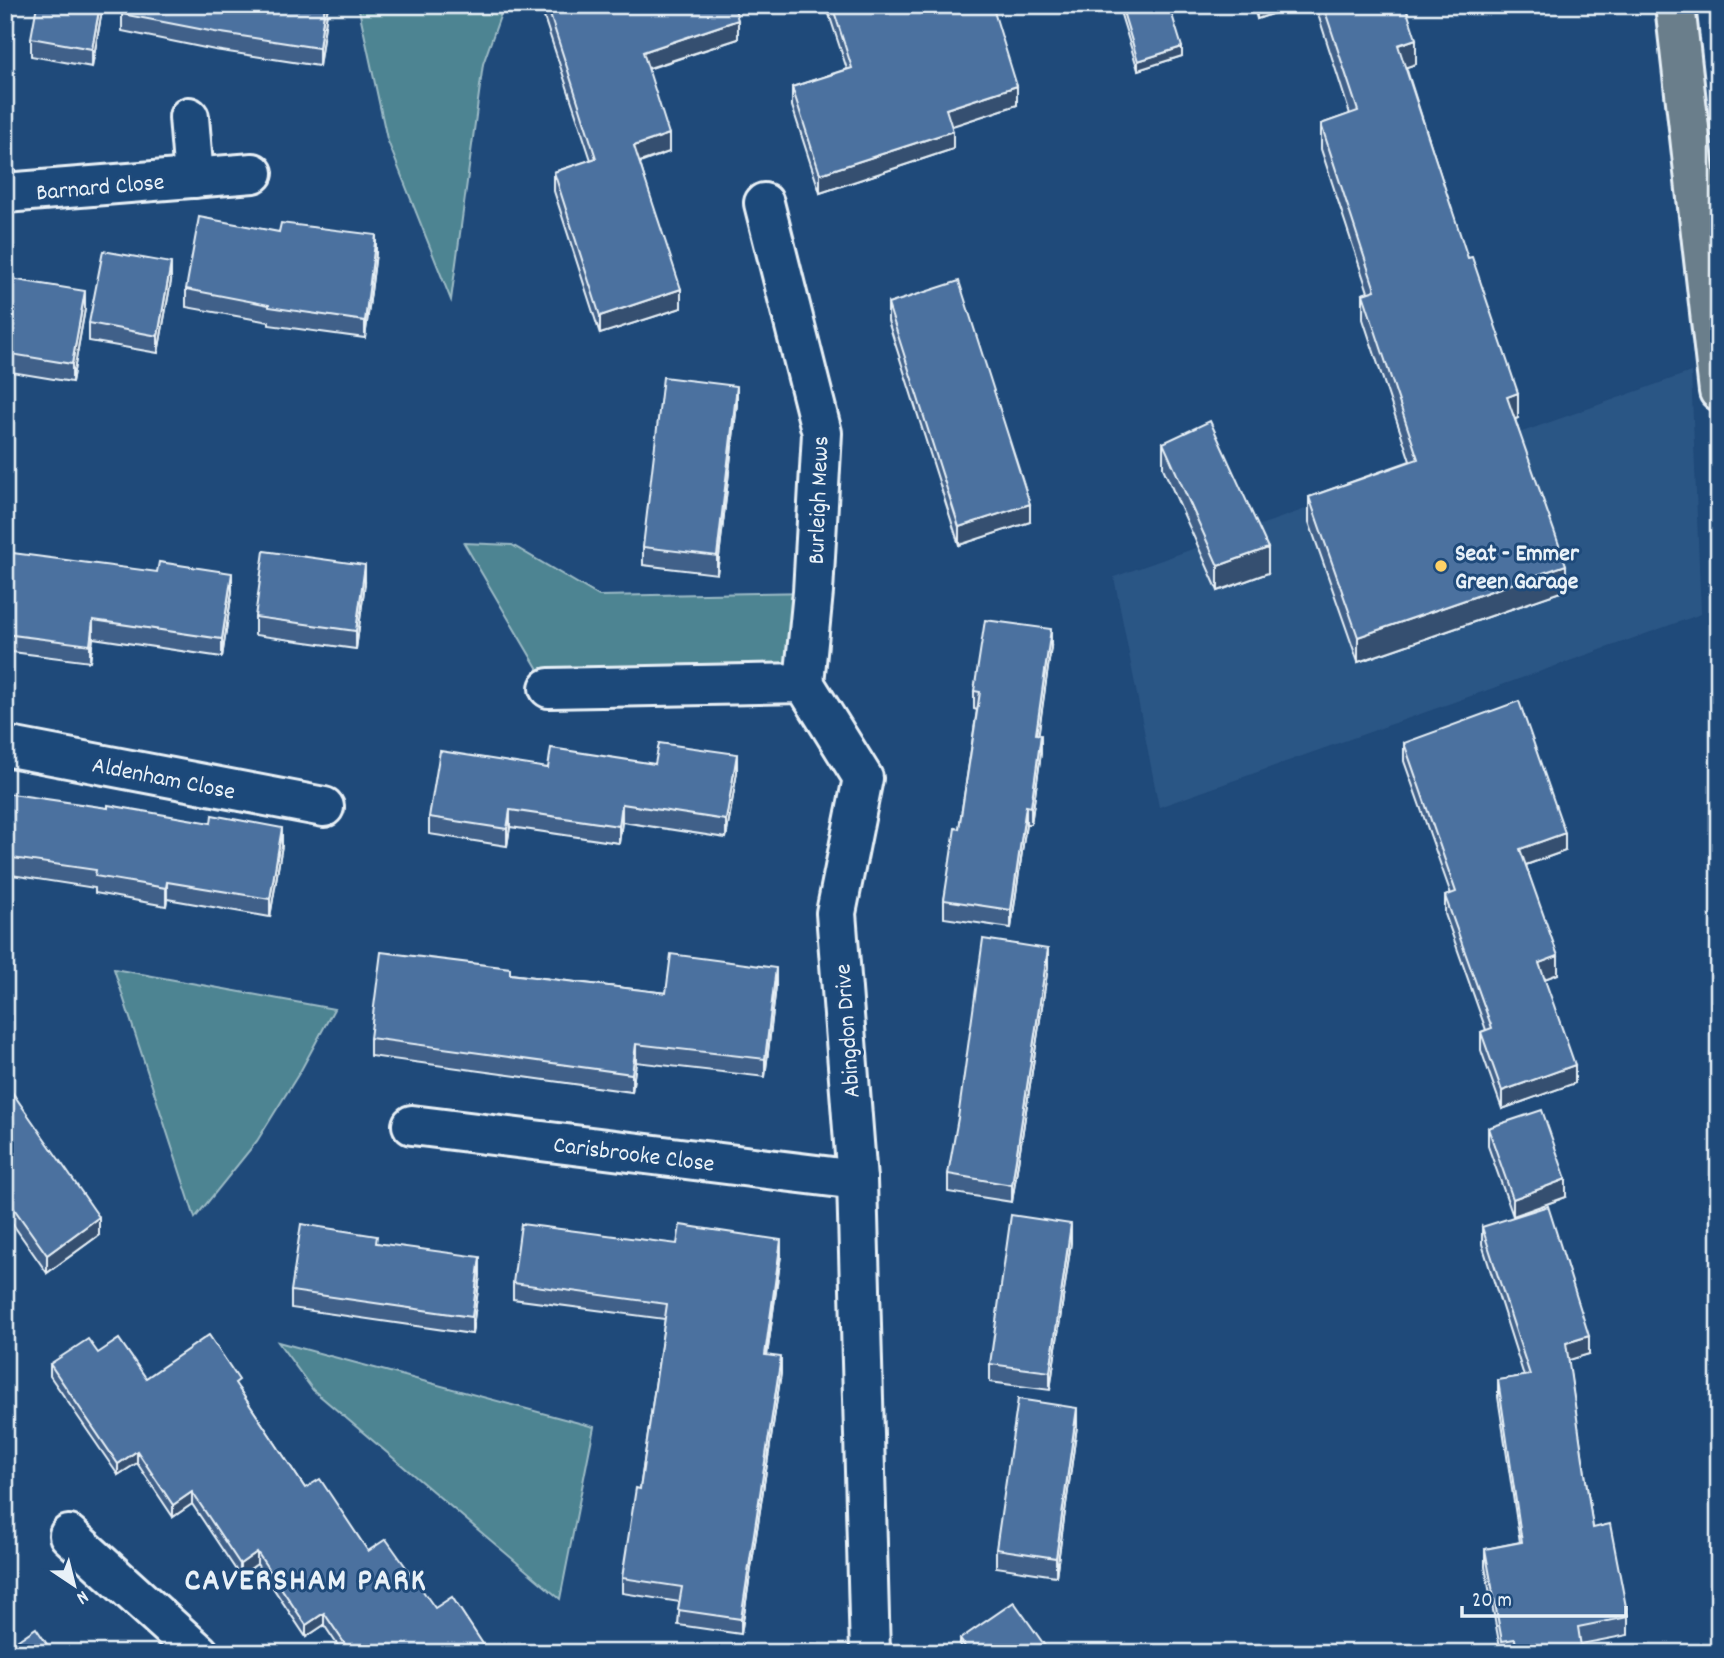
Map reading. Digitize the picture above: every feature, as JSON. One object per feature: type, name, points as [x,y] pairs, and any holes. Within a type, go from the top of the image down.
[{"type":"main road","points":[[1675,5],[1719,391]]},
{"type":"street","name":"Barnard Close","points":[[189,117],[194,178]]},
{"type":"street","name":"Barnard Close","points":[[5,193],[253,173]]},
{"type":"street","name":"Burleigh Mews","points":[[764,203],[822,433],[813,592],[804,683]]},
{"type":"street","points":[[549,688],[804,683]]},
{"type":"street","name":"Abingdon Drive","points":[[804,683],[863,778],[836,913],[857,1180],[870,1653]]},
{"type":"street","name":"Aldenham Close","points":[[5,746],[324,807]]},
{"type":"street","name":"Carisbrooke Close","points":[[412,1125],[857,1180]]},
{"type":"street","points":[[69,1535],[199,1653]]},
{"type":"shaded area","points":[[1691,372],[1701,614],[1159,807],[1114,577]]},
{"type":"green space","points":[[358,5],[504,5],[483,64],[451,300],[387,139]]},
{"type":"green space","points":[[464,543],[512,545],[599,596],[813,592],[804,683],[549,688]]},
{"type":"green space","points":[[114,969],[334,1009],[301,1070],[257,1141],[195,1218]]},
{"type":"green space","points":[[278,1342],[594,1427],[560,1599],[313,1390]]},
{"type":"building","points":[[5,5],[13,5],[5,66]]},
{"type":"building","points":[[37,5],[100,5],[92,49],[31,38]]},
{"type":"building","points":[[124,5],[325,5],[319,48],[122,14]]},
{"type":"building","points":[[547,5],[734,5],[738,20],[643,52],[669,134],[634,146],[681,289],[600,316],[554,172],[596,158]]},
{"type":"building","points":[[832,5],[992,5],[1017,86],[946,109],[953,131],[820,174],[792,87],[852,68]]},
{"type":"building","points":[[1121,5],[1169,5],[1182,47],[1138,61]]},
{"type":"building","points":[[1323,5],[1405,5],[1416,39],[1398,45],[1468,258],[1472,257],[1518,393],[1507,397],[1566,565],[1358,637],[1309,497],[1418,459],[1363,294],[1375,290],[1321,124],[1358,111]]},
{"type":"building","points":[[199,217],[279,232],[281,223],[376,235],[365,321],[269,307],[186,289]]},
{"type":"building","points":[[103,251],[171,263],[158,336],[89,323]]},
{"type":"building","points":[[5,278],[85,291],[72,364],[5,353]]},
{"type":"building","points":[[959,281],[1030,504],[959,527],[888,304]]},
{"type":"building","points":[[663,377],[737,386],[717,556],[643,547]]},
{"type":"building","points":[[1210,421],[1268,548],[1218,566],[1163,443]]},
{"type":"building","points":[[264,551],[365,565],[356,631],[255,617]]},
{"type":"building","points":[[5,552],[157,572],[159,562],[232,573],[222,639],[93,620],[90,645],[5,634]]},
{"type":"building","points":[[985,620],[1051,629],[1036,734],[1041,735],[1031,807],[1026,806],[1011,910],[944,900],[955,828],[959,829],[980,692],[974,691]]},
{"type":"building","points":[[1519,701],[1565,833],[1520,849],[1558,956],[1539,963],[1575,1065],[1502,1091],[1481,1032],[1492,1028],[1445,896],[1456,892],[1404,743]]},
{"type":"building","points":[[659,743],[737,754],[726,820],[622,804],[619,826],[510,810],[507,829],[429,817],[440,751],[548,768],[551,748],[655,764]]},
{"type":"building","points":[[5,793],[108,808],[108,805],[211,823],[212,815],[282,828],[270,899],[167,882],[166,888],[95,876],[96,870],[5,857]]},
{"type":"building","points":[[983,939],[1048,949],[1012,1185],[948,1174]]},
{"type":"building","points":[[381,952],[510,968],[510,974],[666,993],[671,954],[776,968],[765,1059],[636,1044],[632,1074],[370,1038]]},
{"type":"building","points":[[5,1082],[99,1217],[47,1255],[5,1196]]},
{"type":"building","points":[[1542,1110],[1566,1179],[1513,1199],[1488,1128]]},
{"type":"building","points":[[1548,1206],[1589,1336],[1566,1343],[1593,1528],[1610,1524],[1628,1617],[1578,1627],[1582,1653],[1517,1653],[1515,1639],[1502,1641],[1485,1549],[1522,1542],[1498,1380],[1530,1375],[1482,1227]]},
{"type":"building","points":[[1011,1215],[1071,1224],[1050,1372],[990,1364]]},
{"type":"building","points":[[301,1224],[377,1236],[376,1243],[480,1257],[472,1317],[291,1291]]},
{"type":"building","points":[[521,1224],[677,1244],[680,1225],[781,1240],[765,1355],[781,1357],[741,1619],[678,1610],[682,1587],[622,1578],[636,1488],[640,1489],[667,1304],[513,1283]]},
{"type":"building","points":[[209,1335],[239,1380],[235,1383],[305,1488],[320,1479],[368,1551],[386,1539],[435,1608],[452,1597],[489,1653],[351,1653],[324,1613],[306,1625],[257,1552],[240,1564],[192,1492],[173,1505],[137,1451],[118,1464],[50,1364],[88,1339],[98,1353],[119,1339],[146,1378]]},
{"type":"building","points":[[1018,1399],[1077,1408],[1056,1558],[996,1549]]},
{"type":"building","points":[[1014,1602],[1050,1653],[969,1653],[960,1639]]},
{"type":"building","points":[[36,1628],[53,1653],[5,1653],[5,1649]]},
{"type":"place","name":"Seat - Emmer Green Garage","points":[[1441,566]]},
{"type":"district","name":"CAVERSHAM PARK","points":[[306,1578]]}]
